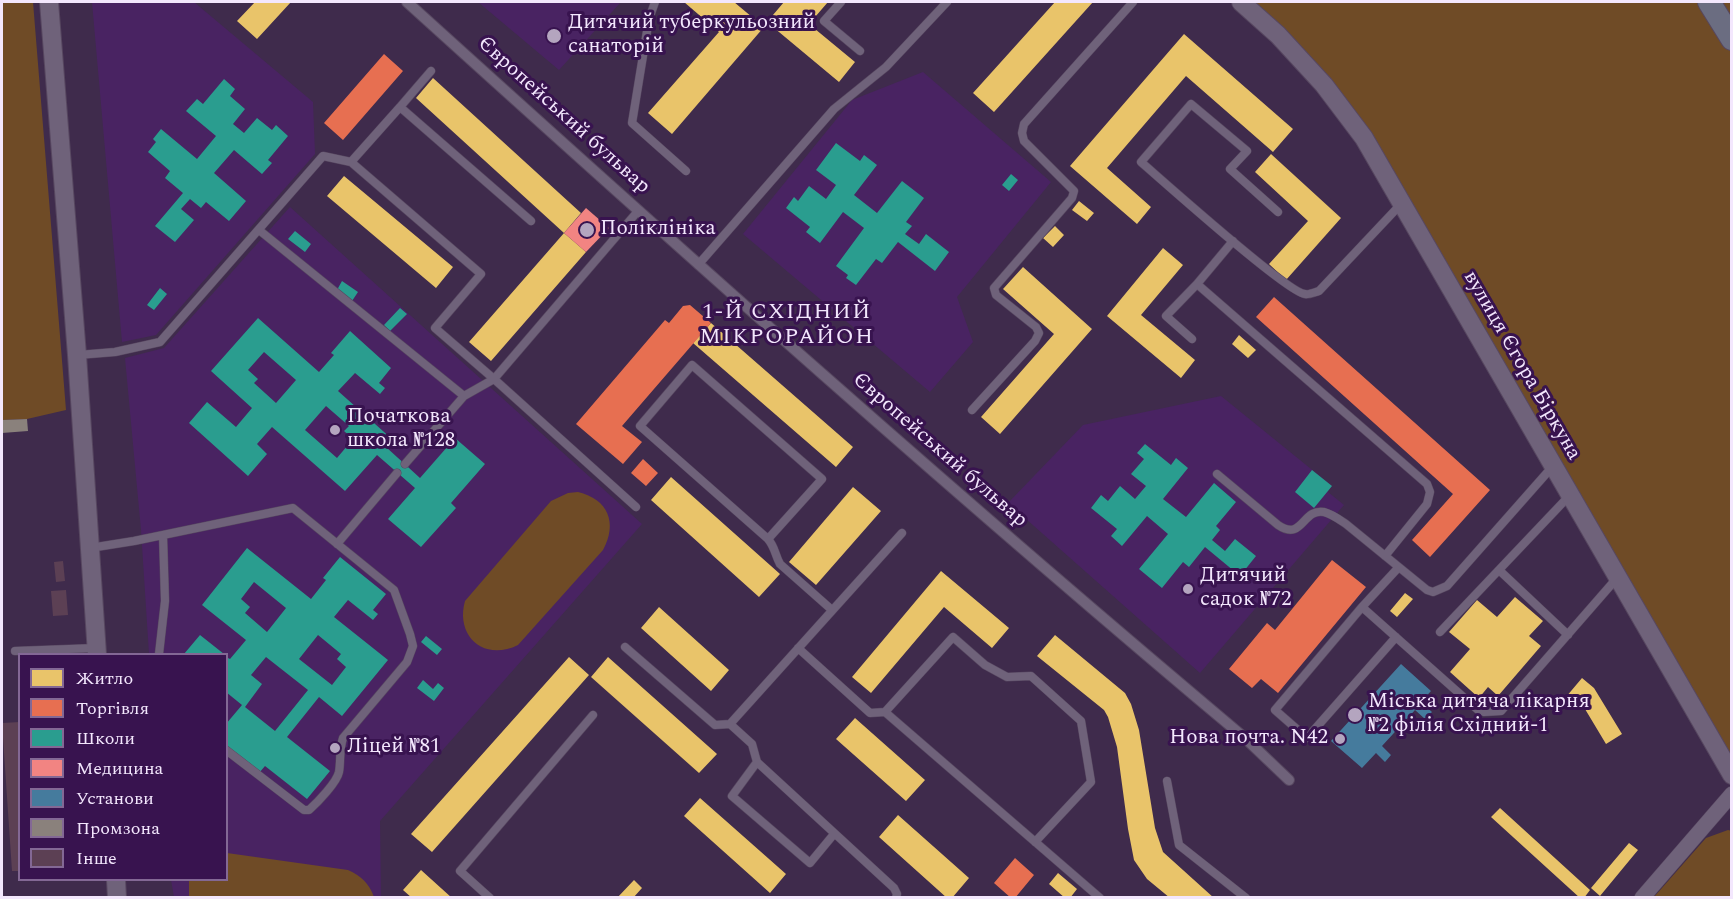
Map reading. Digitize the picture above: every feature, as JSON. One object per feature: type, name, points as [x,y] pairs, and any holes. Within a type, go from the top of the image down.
[{"type":"main road","points":[[1709,2],[1731,39]]},
{"type":"street","points":[[49,2],[77,355],[96,651]]},
{"type":"street","name":"Європейський бульвар","points":[[407,2],[698,265],[970,504],[1246,739],[1289,780]]},
{"type":"street","name":"вулиця Єгора Біркуна","points":[[1240,2],[1278,35],[1324,85],[1364,138],[1731,775]]},
{"type":"street","points":[[1642,897],[1731,794]]},
{"type":"street","points":[[116,881],[117,897]]},
{"type":"lane","points":[[655,2],[649,19],[632,123],[686,171]]},
{"type":"lane","points":[[841,2],[824,21],[860,51]]},
{"type":"lane","points":[[698,265],[834,109],[886,67],[946,2]]},
{"type":"lane","points":[[972,410],[1035,341],[1039,333],[1036,327],[996,295],[994,288],[1072,198],[1074,191],[1024,141],[1022,132],[1024,124],[1133,2]]},
{"type":"lane","points":[[351,162],[431,71]]},
{"type":"lane","points":[[1278,212],[1230,169],[1247,150],[1191,104],[1141,162],[1233,241],[1290,287],[1305,295],[1319,291],[1401,204]]},
{"type":"lane","points":[[400,107],[531,221]]},
{"type":"lane","points":[[77,355],[115,352],[160,342],[323,156],[351,162],[481,274],[435,328],[636,507]]},
{"type":"lane","points":[[405,464],[464,396],[494,379],[638,211]]},
{"type":"lane","points":[[259,230],[464,396]]},
{"type":"lane","points":[[1192,339],[1166,316],[1233,241]]},
{"type":"lane","points":[[1197,284],[1427,484],[1430,492],[1427,504],[1385,556]]},
{"type":"lane","points":[[768,539],[822,478],[692,365],[640,426],[768,539],[775,546],[780,564],[832,610]]},
{"type":"lane","points":[[1217,474],[1287,531],[1296,529],[1310,516],[1324,512],[1346,524],[1398,568],[1433,592],[1447,586],[1553,466]]},
{"type":"lane","points":[[337,544],[398,473]]},
{"type":"lane","points":[[1440,632],[1570,495]]},
{"type":"lane","points":[[89,548],[163,535],[293,507],[394,590],[413,646],[407,662],[343,738],[339,748],[338,775],[309,810],[304,810],[292,802],[228,752]]},
{"type":"lane","points":[[625,647],[715,725],[729,724],[902,533]]},
{"type":"lane","points":[[159,653],[165,601],[163,535]]},
{"type":"lane","points":[[1396,637],[1307,738],[1275,710],[1398,568]]},
{"type":"lane","points":[[1499,570],[1568,635]]},
{"type":"lane","points":[[1362,607],[1478,710],[1501,711],[1617,578]]},
{"type":"lane","points":[[798,648],[870,713],[885,712],[953,637],[985,665],[1007,677],[1032,676],[1082,721],[1091,782],[1035,842]]},
{"type":"lane","points":[[15,651],[96,651]]},
{"type":"lane","points":[[885,712],[1100,897]]},
{"type":"lane","points":[[490,897],[460,871],[593,715]]},
{"type":"lane","points":[[729,724],[752,744],[757,762],[894,888],[896,897]]},
{"type":"lane","points":[[757,762],[732,796],[810,863],[834,834]]},
{"type":"lane","points":[[1167,781],[1179,845],[1246,897]]},
{"type":"shaded area","points":[[2,2],[33,2],[66,410],[27,419],[2,420]]},
{"type":"shaded area","points":[[92,2],[194,2],[313,102],[315,154],[156,335],[122,342]]},
{"type":"shaded area","name":"Дитячий туберкульозний санаторій","points":[[478,2],[621,2],[559,70]]},
{"type":"shaded area","points":[[1241,2],[1731,2],[1731,775],[1364,138]]},
{"type":"shaded area","points":[[923,72],[1051,182],[957,297],[973,342],[930,392],[743,234],[852,100]]},
{"type":"shaded area","points":[[290,207],[642,524],[380,821],[381,897],[174,897],[171,881],[228,881],[228,653],[149,653],[141,530],[125,358],[164,348]]},
{"type":"shaded area","name":"Дитячий садок №72","points":[[1221,396],[1332,486],[1328,492],[1344,505],[1200,673],[1008,503],[1083,425]]},
{"type":"shaded area","points":[[578,492],[597,500],[607,514],[610,531],[603,550],[518,645],[506,649],[484,648],[468,635],[463,614],[465,601],[551,501],[568,493]]},
{"type":"shaded area","points":[[1728,830],[1732,831],[1731,897],[1654,897],[1706,838]]},
{"type":"shaded area","points":[[228,853],[348,870],[364,880],[374,897],[189,897],[189,881],[228,881]]},
{"type":"building: Житло","points":[[255,2],[291,2],[257,39],[237,21]]},
{"type":"building: Житло","points":[[684,2],[734,2],[764,27],[672,134],[648,113],[719,32]]},
{"type":"building: Житло","points":[[784,2],[828,2],[809,24],[855,62],[839,82],[767,22]]},
{"type":"building: Житло","points":[[1055,2],[1093,2],[994,112],[973,93]]},
{"type":"building: Житло","points":[[1184,34],[1293,129],[1273,152],[1186,76],[1107,168],[1151,207],[1137,224],[1070,166]]},
{"type":"building: Житло","points":[[433,78],[581,213],[564,233],[416,98]]},
{"type":"building: Житло","points":[[1271,154],[1341,218],[1286,280],[1269,264],[1308,221],[1255,172]]},
{"type":"building: Житло","points":[[344,176],[453,267],[436,288],[327,196]]},
{"type":"building: Житло","points":[[1079,201],[1094,213],[1087,221],[1072,210]]},
{"type":"building: Житло","points":[[1055,226],[1064,235],[1053,247],[1043,238]]},
{"type":"building: Житло","points":[[564,233],[586,252],[491,361],[469,342]]},
{"type":"building: Житло","points":[[1163,248],[1183,265],[1141,315],[1195,360],[1181,378],[1107,316]]},
{"type":"building: Житло","points":[[1023,267],[1092,329],[1000,434],[981,417],[1054,334],[1003,289]]},
{"type":"building: Житло","points":[[711,323],[853,447],[836,467],[693,343]]},
{"type":"building: Житло","points":[[1239,335],[1256,350],[1248,358],[1232,344]]},
{"type":"building: Житло","points":[[671,477],[780,574],[759,597],[651,500]]},
{"type":"building: Житло","points":[[853,487],[881,511],[816,585],[789,562]]},
{"type":"building: Житло","points":[[941,571],[1009,628],[992,648],[944,607],[871,693],[852,677]]},
{"type":"building: Житло","points":[[1405,593],[1413,599],[1397,617],[1390,611]]},
{"type":"building: Житло","points":[[1515,597],[1543,621],[1529,636],[1541,646],[1498,696],[1488,687],[1479,698],[1450,672],[1470,649],[1449,632],[1477,600],[1497,617]]},
{"type":"building: Житло","points":[[659,607],[729,670],[711,691],[641,628]]},
{"type":"building: Житло","points":[[1055,635],[1125,693],[1139,730],[1155,828],[1163,852],[1214,898],[1170,898],[1147,879],[1134,860],[1117,747],[1108,717],[1104,710],[1037,656]]},
{"type":"building: Житло","points":[[569,657],[589,675],[432,852],[411,834]]},
{"type":"building: Житло","points":[[608,657],[717,754],[699,773],[591,677]]},
{"type":"building: Житло","points":[[1582,678],[1594,688],[1622,734],[1606,744],[1582,704],[1579,707],[1566,697]]},
{"type":"building: Житло","points":[[855,718],[925,780],[906,801],[836,739]]},
{"type":"building: Житло","points":[[700,798],[786,874],[770,893],[684,816]]},
{"type":"building: Житло","points":[[1500,808],[1590,890],[1584,898],[1580,898],[1491,817]]},
{"type":"building: Житло","points":[[898,815],[969,878],[952,898],[947,898],[879,837]]},
{"type":"building: Житло","points":[[1629,843],[1638,850],[1600,896],[1591,888]]},
{"type":"building: Житло","points":[[421,870],[452,898],[412,898],[403,890]]},
{"type":"building: Житло","points":[[1058,873],[1077,889],[1070,898],[1065,898],[1049,884]]},
{"type":"building: Житло","points":[[634,880],[642,888],[633,898],[617,898]]},
{"type":"building: Торгівля","points":[[384,54],[403,71],[343,140],[324,123]]},
{"type":"building: Торгівля","points":[[1274,297],[1490,490],[1430,557],[1412,540],[1453,494],[1256,317]]},
{"type":"building: Торгівля","points":[[690,305],[711,323],[622,426],[642,442],[623,464],[576,424],[665,320],[669,323],[683,306]]},
{"type":"building: Торгівля","points":[[643,459],[658,473],[646,486],[631,473]]},
{"type":"building: Торгівля","points":[[1332,560],[1366,587],[1278,693],[1261,679],[1252,688],[1229,669],[1267,623],[1275,630]]},
{"type":"building: Торгівля","points":[[1015,858],[1034,875],[1015,898],[1011,898],[994,883]]},
{"type":"building: Школи","points":[[224,79],[235,89],[230,96],[245,109],[233,124],[244,133],[257,118],[272,130],[276,125],[288,136],[268,160],[272,163],[262,174],[234,150],[214,173],[246,201],[229,221],[206,202],[201,208],[190,199],[181,209],[194,220],[175,242],[155,226],[183,193],[165,178],[170,171],[148,152],[156,142],[153,139],[161,129],[197,159],[216,136],[186,111],[197,99],[203,104]]},
{"type":"building: Школи","points":[[836,143],[860,161],[864,155],[877,165],[854,195],[877,213],[902,181],[924,198],[906,222],[912,226],[905,234],[919,244],[926,234],[949,252],[935,271],[898,242],[882,263],[876,259],[856,285],[846,278],[848,275],[836,266],[864,228],[843,212],[820,243],[806,232],[810,227],[786,208],[794,197],[798,201],[809,186],[826,199],[836,185],[816,170]]},
{"type":"building: Школи","points":[[1011,174],[1018,180],[1009,191],[1002,185]]},
{"type":"building: Школи","points":[[295,231],[311,244],[305,252],[288,239]]},
{"type":"building: Школи","points":[[342,281],[358,292],[352,301],[337,290]]},
{"type":"building: Школи","points":[[160,288],[167,294],[154,310],[147,305]]},
{"type":"building: Школи","points":[[400,308],[407,314],[390,331],[384,325]]},
{"type":"building: Школи","points":[[258,318],[319,372],[334,355],[331,353],[350,331],[391,368],[379,383],[385,388],[380,394],[355,373],[338,391],[393,440],[386,447],[420,478],[455,438],[485,464],[451,503],[456,508],[421,547],[388,519],[415,488],[377,455],[345,491],[272,427],[257,444],[267,454],[248,476],[189,423],[207,402],[236,427],[252,408],[211,371]],"holes":[[[264,352],[296,380],[276,403],[254,383],[258,379],[248,370]],[[326,406],[349,426],[344,431],[353,439],[337,458],[305,430]]]},
{"type":"building: Школи","points":[[1145,444],[1171,465],[1176,458],[1188,468],[1163,499],[1186,517],[1214,483],[1236,502],[1216,526],[1220,530],[1212,540],[1225,551],[1235,539],[1256,556],[1240,576],[1205,547],[1189,567],[1183,562],[1162,588],[1139,569],[1168,534],[1147,516],[1122,546],[1111,536],[1117,529],[1091,508],[1101,495],[1108,501],[1120,486],[1135,499],[1146,486],[1131,474],[1144,459],[1137,453]]},
{"type":"building: Школи","points":[[1312,470],[1332,486],[1314,508],[1295,492]]},
{"type":"building: Школи","points":[[247,548],[311,599],[326,580],[323,578],[340,557],[386,594],[373,610],[378,614],[373,620],[348,600],[334,617],[388,660],[342,716],[319,697],[287,737],[330,771],[307,799],[265,766],[259,773],[228,749],[228,722],[242,705],[228,694],[228,658],[230,659],[246,640],[202,605]],"holes":[[[254,582],[286,608],[267,632],[245,613],[250,607],[241,599]],[[318,635],[341,654],[337,659],[346,667],[332,685],[299,659]],[[266,657],[308,690],[275,731],[245,707],[262,684],[251,675]]]},
{"type":"building: Школи","points":[[200,635],[223,653],[185,653]]},
{"type":"building: Школи","points":[[426,636],[442,649],[437,655],[421,642]]},
{"type":"building: Школи","points":[[423,680],[433,689],[438,683],[444,688],[434,701],[417,688]]},
{"type":"building: Медицина","name":"Поліклініка","points":[[586,208],[609,228],[586,252],[564,233]]},
{"type":"building: Установи","points":[[1401,664],[1431,691],[1421,702],[1432,712],[1425,719],[1415,710],[1382,746],[1391,755],[1385,762],[1376,753],[1362,768],[1331,741]]},
{"type":"building: Промзона","points":[[27,419],[28,431],[2,433],[2,420]]},
{"type":"building: Інше","points":[[63,561],[65,581],[56,582],[54,562]]},
{"type":"building: Інше","points":[[66,590],[68,615],[53,616],[51,591]]},
{"type":"building: Інше","points":[[18,722],[18,871],[12,871],[2,723]]},
{"type":"place","name":"Дитячий туберкульозний санаторій","points":[[554,36]]},
{"type":"place","name":"Поліклініка","points":[[587,230]]},
{"type":"place","name":"Початкова школа №128","points":[[335,430]]},
{"type":"place","name":"Дитячий садок №72","points":[[1188,589]]},
{"type":"place","name":"Міська дитяча лікарня №2 філія Східний-1","points":[[1355,715]]},
{"type":"place","name":"Нова почта. N42","points":[[1340,739]]},
{"type":"place","name":"Ліцей №81","points":[[335,748]]},
{"type":"district","name":"1-Й СХІДНИЙ МІКРОРАЙОН","points":[[787,326]]}]
